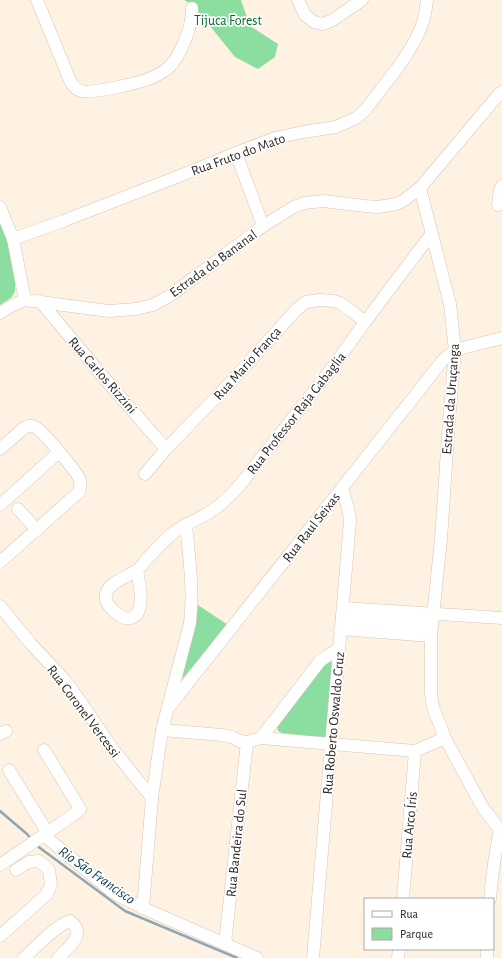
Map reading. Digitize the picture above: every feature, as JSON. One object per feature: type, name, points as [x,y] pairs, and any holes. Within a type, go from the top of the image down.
[{"type":"street","points":[[37,0],[69,78],[75,88],[82,91],[92,92],[150,79],[165,71],[172,64],[188,32],[192,8]]},
{"type":"street","points":[[298,0],[305,15],[314,22],[322,24],[331,21],[362,0]]},
{"type":"street","name":"Rua Fruto do Mato","points":[[13,239],[175,178],[275,138],[336,127],[356,118],[365,110],[413,46],[421,29],[427,0]]},
{"type":"street","name":"Estrada do Bananal","points":[[0,313],[25,300],[109,311],[136,309],[153,305],[171,295],[264,226],[294,207],[304,203],[324,201],[365,206],[386,206],[403,201],[420,188],[502,92]]},
{"type":"street","points":[[236,153],[264,226]]},
{"type":"street","points":[[498,204],[502,186]]},
{"type":"street","name":"Estrada da Uruçanga","points":[[420,188],[450,304],[455,350],[441,539],[432,625],[431,694],[445,738],[483,808],[501,831]]},
{"type":"street","points":[[0,208],[13,239],[25,300]]},
{"type":"street","name":"Rua Professor Raja Gabaglia","points":[[137,570],[172,534],[186,524],[213,511],[240,485],[332,368],[432,233]]},
{"type":"street","name":"Rua Mario França","points":[[145,474],[166,449],[228,385],[297,309],[306,302],[320,300],[340,303],[365,322]]},
{"type":"street","name":"Rua Carlos Rizzini","points":[[40,301],[166,449]]},
{"type":"street","points":[[455,350],[502,338]]},
{"type":"street","name":"Rua Raul Seixas","points":[[169,707],[443,360],[455,350]]},
{"type":"street","points":[[0,449],[27,426],[35,427],[59,452],[80,479],[81,486],[79,492],[0,562]]},
{"type":"street","points":[[0,505],[59,452]]},
{"type":"street","name":"Rua Roberto Oswaldo Cruz","points":[[313,958],[350,521],[342,488]]},
{"type":"street","points":[[18,509],[37,530]]},
{"type":"street","points":[[144,908],[152,798],[162,730],[190,623],[192,607],[192,588],[186,524]]},
{"type":"street","name":"Rua Coronel Vercessi","points":[[0,606],[31,644],[63,678],[112,748],[152,798]]},
{"type":"street","points":[[342,618],[432,625],[502,618]]},
{"type":"street","points":[[342,618],[432,625]]},
{"type":"street","points":[[261,738],[320,661],[339,649]]},
{"type":"street","points":[[162,730],[222,735],[247,742],[261,738],[415,751],[445,738]]},
{"type":"street","name":"Rua Bandeira do Sul","points":[[225,944],[247,742]]},
{"type":"street","points":[[0,865],[41,838],[80,809],[44,750]]},
{"type":"street","name":"Rua Arco Íris","points":[[403,898],[415,751]]},
{"type":"street","points":[[9,770],[41,838],[110,890],[125,899],[257,958]]},
{"type":"street","points":[[490,898],[496,849],[501,831]]},
{"type":"street","points":[[0,936],[46,895],[51,885],[49,870],[39,861],[29,862],[16,870]]},
{"type":"street","points":[[24,958],[56,928],[70,920],[77,929],[77,935],[74,942],[58,958]]},
{"type":"green space","name":"Tijuca Forest","points":[[184,0],[241,0],[250,26],[278,44],[275,57],[258,69],[235,57],[193,5]]},
{"type":"green space","points":[[0,219],[7,235],[15,277],[15,291],[12,297],[0,305]]},
{"type":"green space","points":[[198,605],[228,625],[182,679]]},
{"type":"green space","points":[[330,660],[334,666],[328,737],[324,738],[282,733],[278,731],[277,725],[323,662]]},
{"type":"waterway","name":"Rio São Francisco","points":[[0,811],[32,840]]},
{"type":"waterway","name":"Rio São Francisco","points":[[37,845],[125,911],[237,958]]}]
